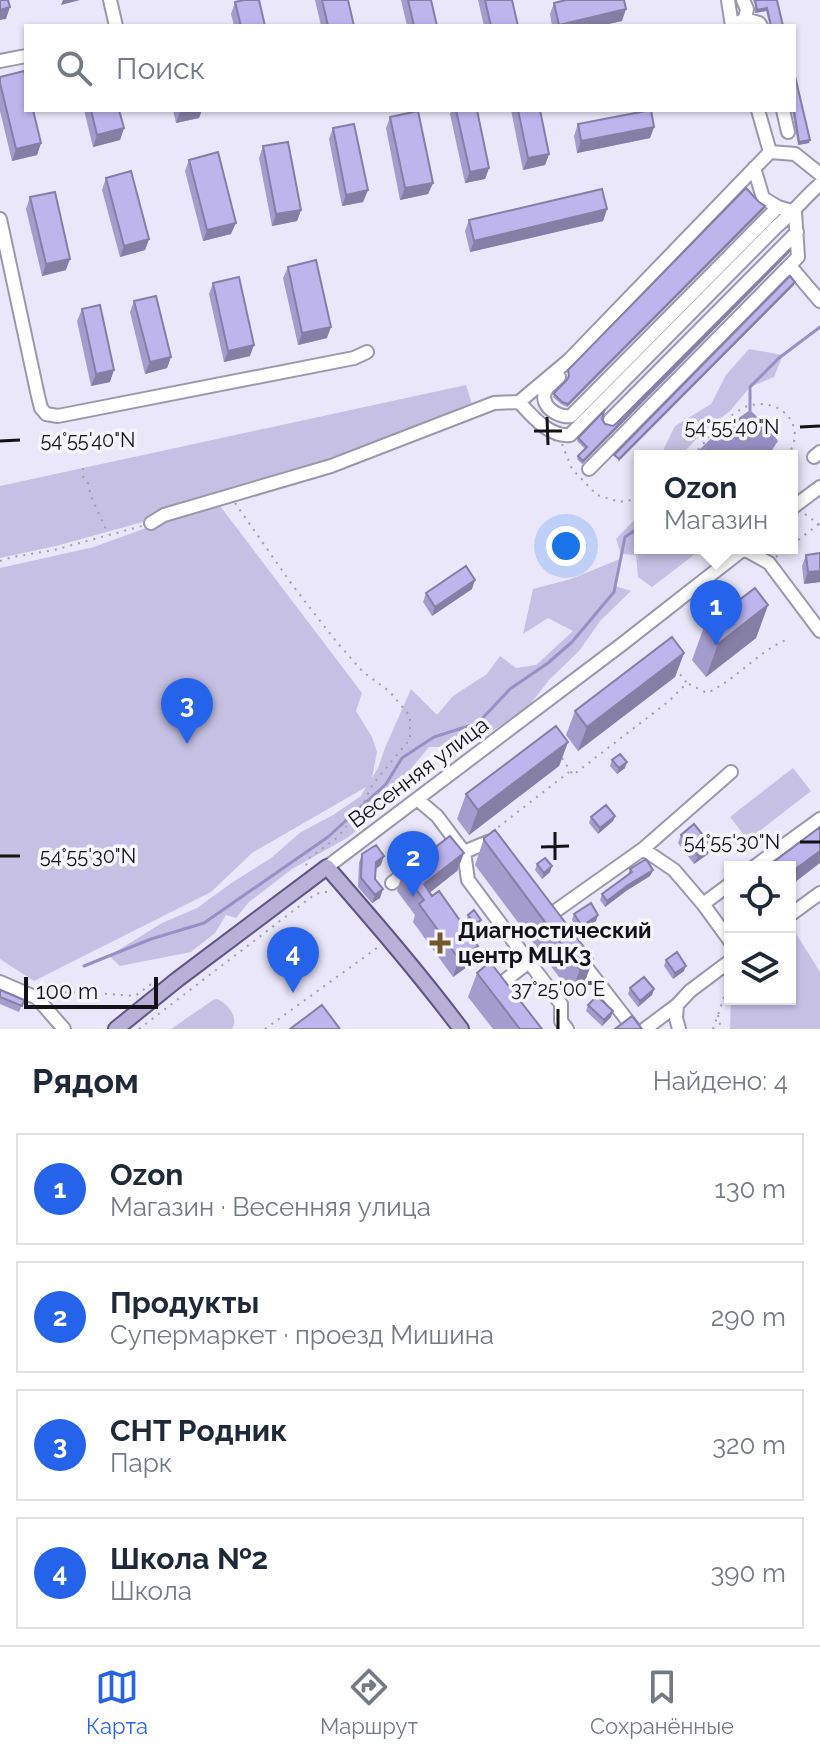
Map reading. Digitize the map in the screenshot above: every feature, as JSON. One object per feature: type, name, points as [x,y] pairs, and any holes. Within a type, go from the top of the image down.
[{"type":"main road","points":[[327,867],[417,971],[461,1029]]},
{"type":"main road","name":"Весенняя улица","points":[[116,1029],[327,867]]},
{"type":"street","points":[[110,0],[116,24]]},
{"type":"street","points":[[728,0],[732,24]]},
{"type":"street","points":[[743,0],[747,9],[745,19]]},
{"type":"street","points":[[736,24],[745,19],[760,24]]},
{"type":"street","points":[[0,61],[24,56]]},
{"type":"street","points":[[759,112],[770,152]]},
{"type":"street","points":[[783,112],[788,132]]},
{"type":"street","points":[[151,523],[164,515],[331,466],[494,403],[519,402],[569,360],[770,152],[795,154],[820,174]]},
{"type":"street","points":[[754,168],[763,198],[795,212]]},
{"type":"street","points":[[519,402],[551,432],[570,435],[820,184]]},
{"type":"street","points":[[569,360],[560,377],[546,391],[545,397],[547,405],[557,415],[564,417],[571,416],[778,207]]},
{"type":"street","points":[[589,469],[798,257],[795,212]]},
{"type":"street","points":[[0,219],[38,396],[46,414],[58,416],[354,358],[367,352]]},
{"type":"street","points":[[610,420],[797,232]]},
{"type":"street","points":[[790,266],[820,301]]},
{"type":"street","points":[[798,503],[820,487]]},
{"type":"street","name":"Весенняя улица","points":[[327,867],[738,554]]},
{"type":"street","points":[[753,554],[769,563],[811,611],[820,631]]},
{"type":"street","points":[[547,917],[643,849],[731,772]]},
{"type":"street","points":[[418,800],[469,850]]},
{"type":"street","points":[[762,861],[820,819]]},
{"type":"street","points":[[440,846],[452,836]]},
{"type":"street","points":[[469,850],[488,842],[498,855]]},
{"type":"street","points":[[643,849],[674,870],[724,933]]},
{"type":"street","points":[[469,850],[468,880],[561,1004],[561,1021],[567,1029]]},
{"type":"street","points":[[392,883],[428,855]]},
{"type":"street","points":[[703,904],[724,888]]},
{"type":"street","points":[[796,911],[820,893]]},
{"type":"street","points":[[537,905],[556,929]]},
{"type":"street","points":[[576,954],[634,1029]]},
{"type":"street","points":[[503,998],[495,988],[529,962]]},
{"type":"street","points":[[645,1029],[724,966]]},
{"type":"street","points":[[0,982],[29,994],[44,1005],[64,1029]]},
{"type":"street","points":[[677,1005],[679,1029]]},
{"type":"path","points":[[697,450],[707,437],[750,405],[774,405],[787,413],[795,428],[795,440],[790,450]]},
{"type":"path","points":[[83,468],[84,480],[89,484],[90,494],[108,535]]},
{"type":"path","points":[[230,496],[335,640],[363,672],[389,691],[410,716],[410,739],[373,784],[361,808],[338,837],[308,859],[305,871]]},
{"type":"path","points":[[798,510],[820,524],[798,540]]},
{"type":"path","points":[[0,561],[54,550],[151,523]]},
{"type":"path","points":[[769,563],[780,554]]},
{"type":"path","points":[[676,669],[687,683],[707,693],[722,686],[760,655],[786,640]]},
{"type":"path","points":[[558,751],[573,775],[669,701],[687,683]]},
{"type":"path","points":[[469,850],[570,771]]},
{"type":"path","points":[[139,1029],[314,895],[335,893]]},
{"type":"path","points":[[265,1029],[388,940]]},
{"type":"path","points":[[29,994],[32,991],[135,996]]},
{"type":"path","points":[[713,1029],[724,998]]},
{"type":"path","points":[[718,1015],[721,1029]]},
{"type":"shaded area","points":[[749,349],[783,355],[774,377],[750,387],[730,411],[686,450],[664,450],[675,426],[711,404],[726,375]]},
{"type":"shaded area","points":[[466,385],[473,407],[150,520],[0,558],[0,486]]},
{"type":"shaded area","points":[[750,410],[778,441],[772,450],[704,450],[723,429]]},
{"type":"shaded area","points":[[217,502],[362,693],[356,711],[377,752],[372,778],[411,689],[437,715],[453,696],[487,674],[500,656],[516,668],[536,665],[573,631],[548,618],[523,634],[533,589],[571,579],[620,559],[615,586],[631,591],[601,620],[579,651],[549,680],[525,711],[487,734],[457,747],[429,747],[410,770],[390,805],[347,838],[292,869],[249,902],[236,918],[226,915],[215,933],[191,952],[120,966],[109,956],[162,923],[197,908],[271,858],[301,832],[361,796],[366,787],[252,853],[211,892],[34,981],[0,959],[0,568],[94,547]]},
{"type":"shaded area","points":[[634,520],[634,554],[695,554],[652,587],[638,577],[636,555],[621,554],[616,539]]},
{"type":"shaded area","points":[[793,768],[811,791],[748,840],[730,817]]},
{"type":"shaded area","points":[[796,936],[820,972],[820,1029],[730,1029],[731,1005],[796,1005]]},
{"type":"shaded area","points":[[217,999],[232,1012],[232,1029],[171,1029],[213,1000]]},
{"type":"building","points":[[0,0],[8,0],[10,7],[0,10]]},
{"type":"building","points":[[259,0],[265,24],[240,24],[235,2]]},
{"type":"building","points":[[322,0],[348,0],[354,24],[328,24]]},
{"type":"building","points":[[408,0],[431,0],[437,24],[414,24]]},
{"type":"building","points":[[485,0],[512,0],[518,24],[491,24]]},
{"type":"building","points":[[566,0],[624,0],[626,9],[559,24],[554,3]]},
{"type":"building","points":[[755,0],[777,0],[783,24],[771,24],[767,8],[757,10]]},
{"type":"building","points":[[24,71],[24,112],[33,112],[41,143],[16,149],[0,77]]},
{"type":"building","points":[[796,80],[810,140],[799,142],[794,112]]},
{"type":"building","points":[[91,112],[120,112],[124,128],[97,135]]},
{"type":"building","points":[[418,112],[433,183],[405,188],[390,117]]},
{"type":"building","points":[[456,112],[477,112],[489,168],[470,172]]},
{"type":"building","points":[[518,112],[540,112],[549,154],[528,158]]},
{"type":"building","points":[[651,112],[654,127],[581,141],[578,124]]},
{"type":"building","points":[[354,124],[368,190],[346,195],[333,128]]},
{"type":"building","points":[[288,142],[301,210],[276,214],[263,146]]},
{"type":"building","points":[[218,152],[236,223],[207,230],[189,160]]},
{"type":"building","points":[[131,171],[149,239],[124,246],[106,178]]},
{"type":"building","points":[[746,188],[765,206],[568,404],[562,402],[554,394],[567,380],[568,370]]},
{"type":"building","points":[[602,189],[607,209],[474,241],[469,220]]},
{"type":"building","points":[[55,192],[70,259],[46,264],[30,197]]},
{"type":"building","points":[[790,250],[583,461],[578,456],[587,447],[578,438],[604,411],[602,419],[605,424],[613,426],[617,423]]},
{"type":"building","points":[[316,260],[331,327],[302,333],[288,267]]},
{"type":"building","points":[[790,276],[795,282],[619,459],[614,455]]},
{"type":"building","points":[[239,277],[254,345],[228,351],[213,283]]},
{"type":"building","points":[[156,296],[171,357],[150,362],[134,301]]},
{"type":"building","points":[[100,305],[114,370],[96,374],[82,309]]},
{"type":"building","points":[[820,553],[820,571],[808,572],[806,555]]},
{"type":"building","points":[[466,566],[475,580],[435,607],[426,593]]},
{"type":"building","points":[[755,588],[768,605],[718,644],[704,627]]},
{"type":"building","points":[[672,637],[684,653],[587,727],[575,711]]},
{"type":"building","points":[[556,726],[568,742],[478,810],[466,794]]},
{"type":"building","points":[[620,754],[627,762],[619,768],[612,760]]},
{"type":"building","points":[[606,805],[615,816],[600,828],[591,817]]},
{"type":"building","points":[[694,824],[711,845],[698,856],[681,835]]},
{"type":"building","points":[[820,827],[820,851],[796,869],[796,861],[775,861]]},
{"type":"building","points":[[495,830],[593,959],[580,969],[484,840]]},
{"type":"building","points":[[450,836],[464,853],[424,884],[432,896],[439,891],[478,946],[459,959],[419,904],[424,900],[403,872]]},
{"type":"building","points":[[376,845],[384,856],[376,862],[375,879],[383,889],[375,895],[361,878],[362,854]]},
{"type":"building","points":[[545,858],[552,866],[544,873],[537,864]]},
{"type":"building","points":[[646,859],[653,870],[607,901],[602,894]]},
{"type":"building","points":[[591,903],[598,915],[582,926],[574,914]]},
{"type":"building","points":[[474,910],[481,920],[475,924],[468,915]]},
{"type":"building","points":[[677,952],[686,966],[675,973],[666,960]]},
{"type":"building","points":[[490,962],[542,1029],[520,1029],[477,973]]},
{"type":"building","points":[[644,977],[654,989],[640,1001],[630,988]]},
{"type":"building","points":[[0,990],[24,1000],[22,1006],[0,997]]},
{"type":"building","points":[[597,996],[613,1011],[604,1020],[588,1005]]},
{"type":"building","points":[[322,1005],[340,1029],[290,1029]]},
{"type":"building","points":[[632,1016],[642,1029],[615,1029]]},
{"type":"waterway","points":[[750,410],[750,387],[779,358],[820,327]]},
{"type":"waterway","points":[[701,450],[733,422]]},
{"type":"waterway","points":[[84,966],[151,939],[204,923],[328,837],[386,784],[402,758],[434,737],[478,723],[510,689],[572,642],[614,592],[625,537],[634,531]]},
{"type":"place","name":"Ozon","points":[[716,646]]},
{"type":"place","name":"СНТ Родник","points":[[187,744]]},
{"type":"place","name":"Продукты","points":[[413,897]]},
{"type":"place","name":"Диагностический центр МЦК3","points":[[440,943]]},
{"type":"place","name":"Школа №2","points":[[293,993]]}]
